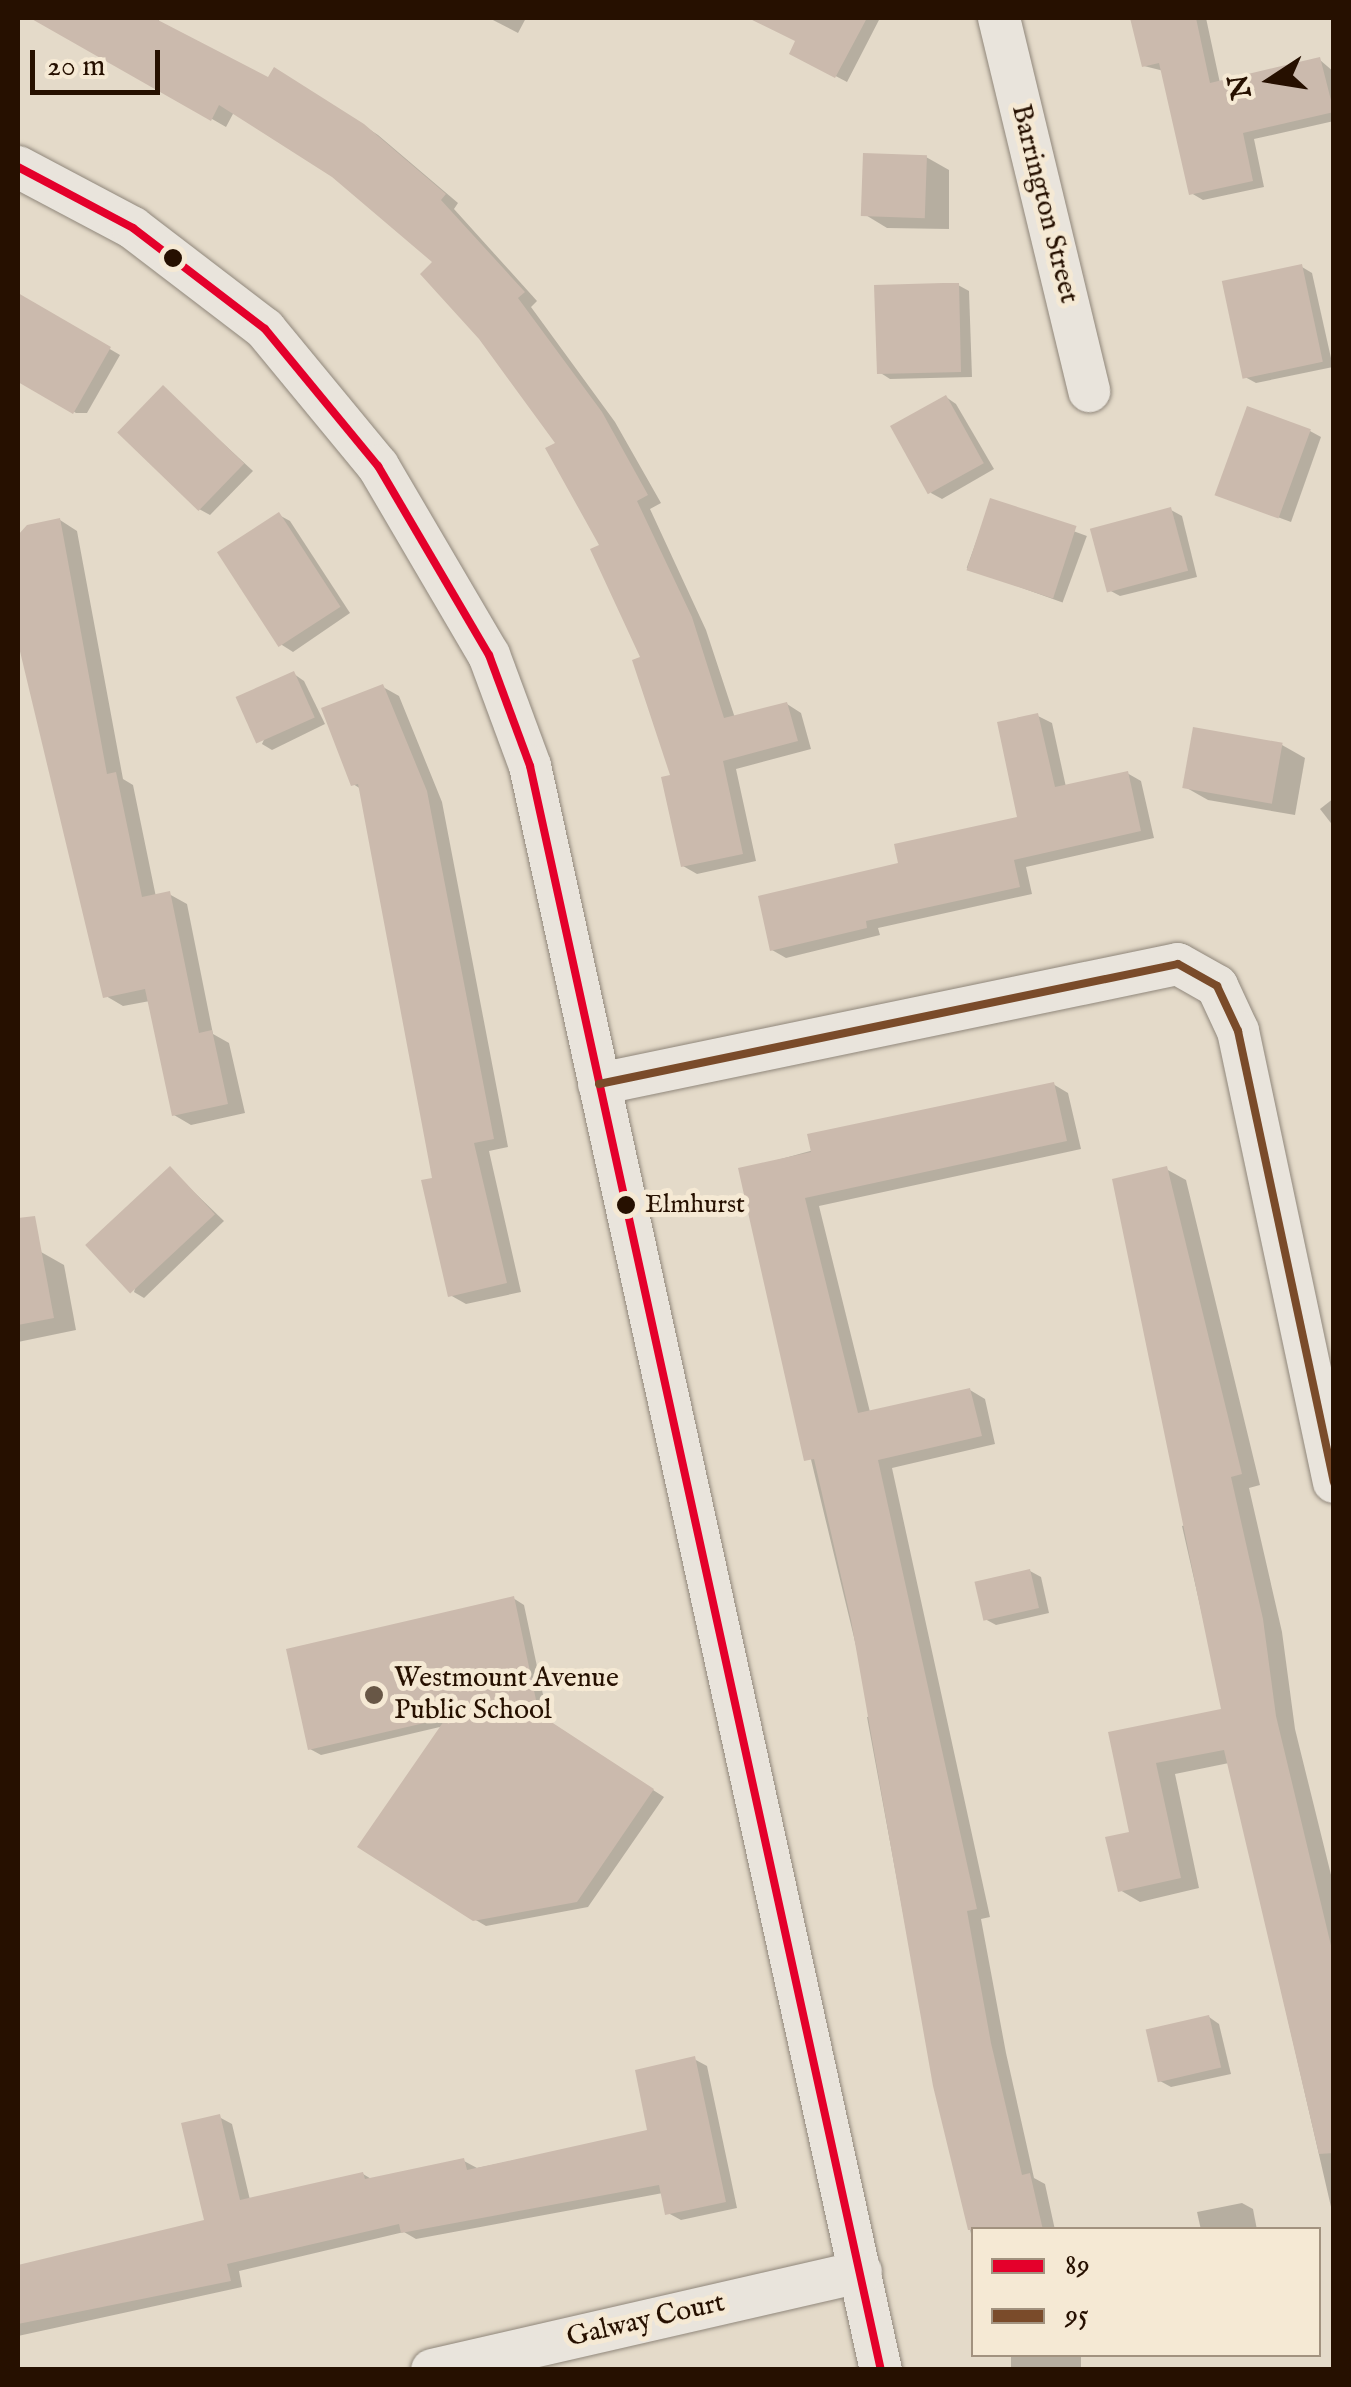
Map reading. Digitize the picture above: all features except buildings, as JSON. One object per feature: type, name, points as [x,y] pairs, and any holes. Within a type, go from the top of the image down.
[{"type":"street","name":"Barrington Street","points":[[999,18],[1089,391]]},
{"type":"street","points":[[18,167],[133,228],[200,273],[265,329],[378,466],[489,655],[530,766],[881,2370]]},
{"type":"street","points":[[600,1084],[1178,964],[1216,986],[1238,1031],[1334,1482]]},
{"type":"street","name":"Galway Court","points":[[432,2370],[861,2272]]},
{"type":"transit line","name":"89","points":[[18,167],[133,228],[265,329],[378,466],[489,655],[530,766],[881,2370]]},
{"type":"transit line","name":"95","points":[[599,1084],[1178,964],[1217,986],[1238,1031],[1334,1482]]},
{"type":"place","name":"Elmhurst","points":[[626,1205]]},
{"type":"place","name":"Westmount Avenue Public School","points":[[374,1695]]}]
